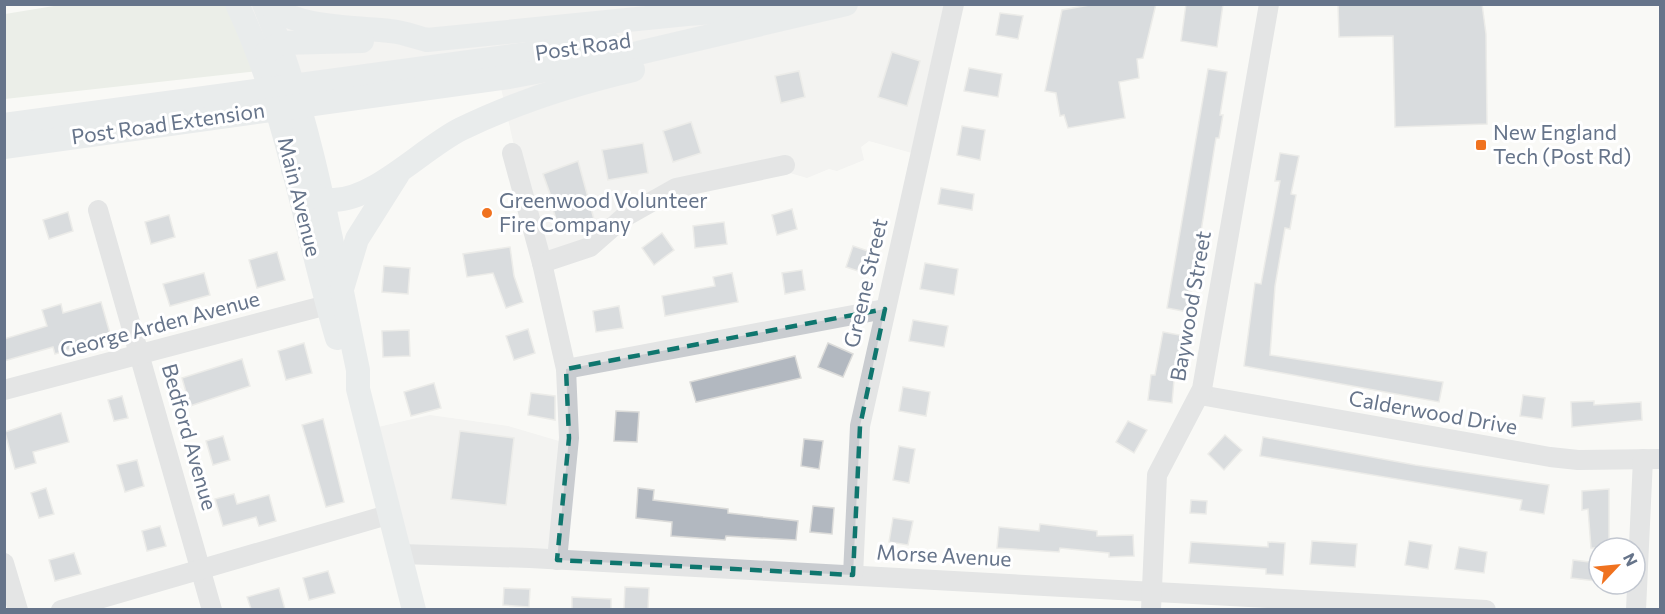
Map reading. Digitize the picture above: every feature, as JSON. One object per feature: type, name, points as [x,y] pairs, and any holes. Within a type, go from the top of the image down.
[{"type":"main road","name":"Main Avenue","points":[[237,4],[260,63],[358,370],[358,389],[414,609]]},
{"type":"main road","name":"Main Avenue","points":[[266,4],[306,130],[322,199],[334,298]]},
{"type":"main road","points":[[266,4],[273,10],[298,19],[349,28],[393,31],[427,40]]},
{"type":"main road","points":[[260,63],[283,53],[687,14],[820,4]]},
{"type":"main road","points":[[293,170],[309,195],[322,199],[347,198],[398,174],[429,148],[458,130],[511,107],[570,85],[708,50],[846,4]]},
{"type":"main road","name":"Post Road","points":[[327,93],[697,32],[846,4]]},
{"type":"main road","name":"Post Road Extension","points":[[4,125],[327,93]]},
{"type":"main road","name":"Post Road Extension","points":[[4,147],[327,93]]},
{"type":"main road","points":[[334,298],[357,239],[398,174]]},
{"type":"street","name":"Greene Street","points":[[853,575],[860,426],[954,4]]},
{"type":"street","name":"Baywood Street","points":[[1151,601],[1157,475],[1200,395],[1253,108],[1269,4]]},
{"type":"street","points":[[512,153],[542,263],[566,369],[569,438],[557,560]]},
{"type":"street","points":[[542,263],[590,247],[623,218],[676,188],[784,165]]},
{"type":"street","name":"Bedford Avenue","points":[[98,210],[212,609]]},
{"type":"street","name":"George Arden Avenue","points":[[4,390],[140,355],[334,298]]},
{"type":"street","points":[[566,369],[885,309]]},
{"type":"street","name":"Calderwood Drive","points":[[1200,395],[1550,457],[1578,460],[1652,459]]},
{"type":"street","points":[[1636,609],[1652,459]]},
{"type":"street","points":[[61,609],[391,513]]},
{"type":"street","name":"Morse Avenue","points":[[400,554],[853,575],[1151,601],[1486,609]]},
{"type":"street","points":[[4,563],[18,609]]},
{"type":"highlighted area","points":[[885,309],[860,426],[853,575],[557,560],[569,438],[566,369]]},
{"type":"shaded area","points":[[66,4],[237,5],[258,71],[5,99],[5,14]]},
{"type":"shaded area","points":[[237,5],[962,5],[919,155],[869,141],[861,147],[864,160],[837,171],[829,169],[807,178],[790,173],[719,187],[652,205],[544,263],[499,79],[303,110]]},
{"type":"shaded area","points":[[430,415],[508,426],[569,444],[560,557],[396,550],[361,431]]},
{"type":"building","points":[[1095,4],[1156,4],[1143,58],[1137,59],[1139,78],[1119,82],[1125,118],[1068,128],[1064,115],[1060,116],[1056,93],[1045,91],[1062,10]]},
{"type":"building","points":[[1186,4],[1223,4],[1217,47],[1181,41]]},
{"type":"building","points":[[1338,4],[1482,4],[1486,34],[1487,124],[1395,127],[1393,36],[1339,37]]},
{"type":"building","points":[[1000,13],[1023,16],[1018,39],[996,35]]},
{"type":"building","points":[[892,52],[920,61],[907,106],[878,97]]},
{"type":"building","points":[[969,68],[1002,74],[998,97],[964,91]]},
{"type":"building","points":[[1208,69],[1227,72],[1220,115],[1223,115],[1219,138],[1216,138],[1188,312],[1167,308]]},
{"type":"building","points":[[799,71],[805,97],[781,103],[775,76]]},
{"type":"building","points":[[691,122],[701,153],[673,162],[663,131]]},
{"type":"building","points":[[962,126],[985,130],[980,160],[957,155]]},
{"type":"building","points":[[643,143],[648,173],[608,180],[602,150]]},
{"type":"building","points":[[1280,153],[1299,156],[1291,194],[1296,195],[1290,229],[1285,228],[1275,286],[1270,355],[1443,382],[1439,402],[1244,366],[1255,283],[1261,284],[1280,181],[1275,181]]},
{"type":"building","points":[[578,161],[595,223],[560,233],[553,209],[555,208],[543,174]]},
{"type":"building","points":[[941,188],[974,194],[972,210],[938,204]]},
{"type":"building","points":[[792,209],[797,229],[777,235],[772,215]]},
{"type":"building","points":[[68,212],[73,231],[49,239],[43,220]]},
{"type":"building","points":[[169,215],[175,237],[151,244],[145,222]]},
{"type":"building","points":[[724,222],[727,244],[695,248],[693,226]]},
{"type":"building","points":[[662,233],[674,250],[654,265],[642,248]]},
{"type":"building","points":[[853,246],[874,253],[867,274],[846,267]]},
{"type":"building","points":[[510,247],[514,276],[523,302],[506,308],[493,273],[467,277],[463,254]]},
{"type":"building","points":[[277,252],[285,280],[257,288],[249,260]]},
{"type":"building","points":[[925,263],[958,269],[954,295],[920,289]]},
{"type":"building","points":[[384,266],[410,268],[408,294],[382,292]]},
{"type":"building","points":[[802,270],[805,290],[785,294],[782,273]]},
{"type":"building","points":[[204,273],[210,295],[170,306],[163,284]]},
{"type":"building","points":[[732,273],[738,302],[665,316],[662,296],[715,286],[713,277]]},
{"type":"building","points":[[101,302],[111,337],[55,354],[53,347],[4,361],[4,339],[47,326],[42,310],[61,304],[63,313]]},
{"type":"building","points":[[619,306],[623,328],[596,332],[593,311]]},
{"type":"building","points":[[913,320],[948,326],[944,347],[909,341]]},
{"type":"building","points":[[528,329],[535,353],[514,360],[506,336]]},
{"type":"building","points":[[409,330],[410,356],[383,357],[382,331]]},
{"type":"building","points":[[1163,332],[1185,336],[1181,357],[1176,357],[1172,403],[1148,400],[1151,375],[1155,375]]},
{"type":"building","points":[[304,343],[312,373],[286,380],[278,351]]},
{"type":"building","points":[[828,343],[853,354],[843,377],[818,367]]},
{"type":"building","points":[[795,356],[801,378],[696,402],[690,382]]},
{"type":"building","points":[[242,359],[250,386],[190,406],[182,378]]},
{"type":"building","points":[[434,383],[441,408],[411,416],[404,392]]},
{"type":"building","points":[[903,387],[930,392],[926,416],[899,411]]},
{"type":"building","points":[[531,393],[555,396],[555,420],[528,415]]},
{"type":"building","points":[[1523,395],[1545,398],[1542,419],[1520,416]]},
{"type":"building","points":[[122,396],[128,418],[114,421],[108,400]]},
{"type":"building","points":[[1594,401],[1594,405],[1641,402],[1642,420],[1572,427],[1571,402]]},
{"type":"building","points":[[616,411],[639,412],[637,442],[614,441]]},
{"type":"building","points":[[61,413],[69,442],[33,452],[36,463],[15,469],[5,432]]},
{"type":"building","points":[[323,419],[344,502],[326,507],[302,425]]},
{"type":"building","points":[[1128,421],[1147,430],[1134,453],[1116,442]]},
{"type":"building","points":[[460,431],[514,438],[506,505],[451,499]]},
{"type":"building","points":[[1225,435],[1242,450],[1224,470],[1208,454]]},
{"type":"building","points":[[223,436],[230,460],[213,465],[206,441]]},
{"type":"building","points":[[1263,437],[1415,465],[1549,485],[1544,514],[1520,510],[1522,500],[1260,456]]},
{"type":"building","points":[[804,439],[823,441],[819,469],[801,466]]},
{"type":"building","points":[[899,446],[915,449],[909,483],[893,480]]},
{"type":"building","points":[[137,460],[144,486],[125,492],[117,465]]},
{"type":"building","points":[[46,488],[54,514],[39,518],[31,493]]},
{"type":"building","points":[[638,488],[654,490],[653,500],[728,509],[728,513],[798,521],[796,540],[726,536],[725,540],[671,536],[672,522],[636,518]]},
{"type":"building","points":[[1609,489],[1609,536],[1590,536],[1588,509],[1582,510],[1582,491]]},
{"type":"building","points":[[234,494],[237,504],[269,495],[276,521],[259,526],[256,517],[223,526],[215,499]]},
{"type":"building","points":[[1191,500],[1207,501],[1206,514],[1190,513]]},
{"type":"building","points":[[813,506],[834,508],[832,534],[810,532]]},
{"type":"building","points":[[893,518],[913,521],[908,545],[889,542]]},
{"type":"building","points":[[1040,524],[1097,531],[1097,536],[1133,535],[1134,556],[1109,557],[1109,553],[1060,548],[1059,552],[997,548],[999,527],[1039,531]]},
{"type":"building","points":[[160,526],[166,546],[147,551],[142,531]]},
{"type":"building","points":[[1312,541],[1357,544],[1355,567],[1310,564]]},
{"type":"building","points":[[1409,541],[1432,545],[1428,569],[1405,565]]},
{"type":"building","points":[[1191,542],[1268,547],[1268,542],[1285,543],[1283,575],[1266,574],[1266,569],[1189,563]]},
{"type":"building","points":[[1459,547],[1487,552],[1484,573],[1455,569]]},
{"type":"building","points":[[74,553],[81,574],[55,581],[49,560]]},
{"type":"building","points":[[1573,560],[1587,562],[1587,580],[1571,578]]},
{"type":"building","points":[[328,571],[335,593],[309,600],[303,578]]},
{"type":"building","points":[[625,587],[649,588],[648,609],[624,609]]},
{"type":"building","points":[[279,588],[285,609],[251,609],[247,597]]},
{"type":"building","points":[[504,588],[530,589],[529,607],[503,605]]},
{"type":"building","points":[[572,597],[611,599],[611,609],[572,609]]},
{"type":"place","name":"New England Tech (Post Rd)","points":[[1481,145]]},
{"type":"place","name":"Greenwood Volunteer Fire Company","points":[[487,213]]}]
